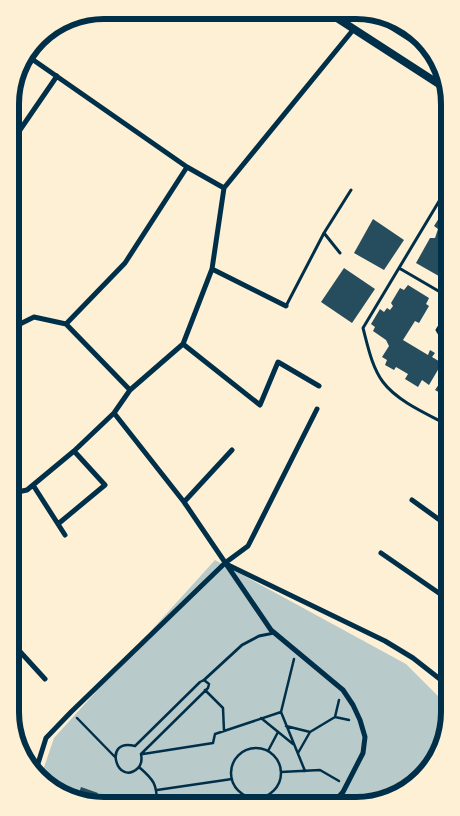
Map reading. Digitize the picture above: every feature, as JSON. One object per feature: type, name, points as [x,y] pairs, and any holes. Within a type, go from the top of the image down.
[{"type":"main road","points":[[337,19],[439,84]]},
{"type":"main road","points":[[393,27],[406,35]]},
{"type":"street","points":[[19,492],[27,490],[74,451],[114,413],[130,390],[183,344],[212,269],[224,188],[353,30]]},
{"type":"street","points":[[32,59],[187,167],[224,188]]},
{"type":"street","points":[[19,131],[57,76]]},
{"type":"street","points":[[66,324],[125,263],[187,167]]},
{"type":"street","points":[[212,269],[286,306]]},
{"type":"street","points":[[19,324],[34,317],[66,324],[130,390]]},
{"type":"street","points":[[183,344],[260,405],[278,362],[319,386]]},
{"type":"street","points":[[37,765],[46,738],[226,563],[248,546],[317,410]]},
{"type":"street","points":[[114,413],[184,502],[271,630],[342,689],[353,705],[365,737],[363,753],[346,786],[338,797]]},
{"type":"street","points":[[184,502],[232,450]]},
{"type":"street","points":[[58,524],[105,486],[74,451]]},
{"type":"street","points":[[33,485],[65,535]]},
{"type":"street","points":[[412,500],[441,521]]},
{"type":"street","points":[[381,553],[441,594]]},
{"type":"street","points":[[226,563],[384,641],[413,658],[441,680]]},
{"type":"street","points":[[19,650],[45,678]]},
{"type":"lane","points":[[286,306],[324,233],[350,190]]},
{"type":"lane","points":[[441,200],[363,328],[370,357],[384,383],[404,401],[441,421]]},
{"type":"lane","points":[[324,233],[340,253]]},
{"type":"lane","points":[[399,268],[441,292]]},
{"type":"lane","points":[[441,324],[437,330],[441,338]]},
{"type":"lane","points":[[204,680],[242,645],[259,636],[275,633]]},
{"type":"path","points":[[296,650],[280,712],[305,771]]},
{"type":"path","points":[[115,756],[116,752],[123,746],[135,746],[200,682],[204,680],[209,684],[141,754]]},
{"type":"path","points":[[335,717],[342,689]]},
{"type":"path","points":[[205,690],[223,708],[224,731]]},
{"type":"path","points":[[71,712],[115,756],[117,765],[123,771],[132,772],[139,767],[142,763],[141,754]]},
{"type":"path","points":[[141,754],[213,743],[215,734],[280,712]]},
{"type":"path","points":[[298,753],[310,732],[335,717],[361,723]]},
{"type":"path","points":[[261,718],[295,745]]},
{"type":"path","points":[[286,726],[310,732]]},
{"type":"path","points":[[268,751],[278,732]]},
{"type":"path","points":[[252,797],[235,787],[231,770],[233,762],[238,755],[245,750],[261,748],[276,757],[280,764],[281,772],[276,787],[271,793],[260,797]]},
{"type":"path","points":[[139,767],[153,779],[157,790],[157,797]]},
{"type":"path","points":[[281,772],[320,770],[346,786]]},
{"type":"path","points":[[157,790],[232,779]]},
{"type":"shaded area","points":[[215,560],[406,664],[441,699],[441,718],[438,735],[435,745],[424,764],[417,773],[394,789],[368,797],[92,797],[66,789],[43,771],[54,738]]},
{"type":"building","points":[[441,215],[441,277],[416,263],[430,238],[435,238],[438,229],[434,226]]},
{"type":"building","points":[[373,219],[404,240],[384,270],[354,253]]},
{"type":"building","points":[[344,268],[375,289],[352,323],[321,302]]},
{"type":"building","points":[[408,285],[429,298],[426,304],[429,306],[419,323],[415,321],[403,340],[428,355],[430,350],[435,353],[432,357],[441,362],[429,385],[422,380],[418,387],[405,379],[408,374],[396,367],[394,370],[385,365],[387,360],[382,357],[389,346],[386,340],[373,331],[375,327],[371,324],[380,309],[384,312],[387,308],[390,310],[393,306],[391,303],[400,288],[404,290]]},
{"type":"building","points":[[441,381],[441,393],[435,390]]},
{"type":"building","points":[[81,787],[98,793],[96,797],[79,793]]}]
